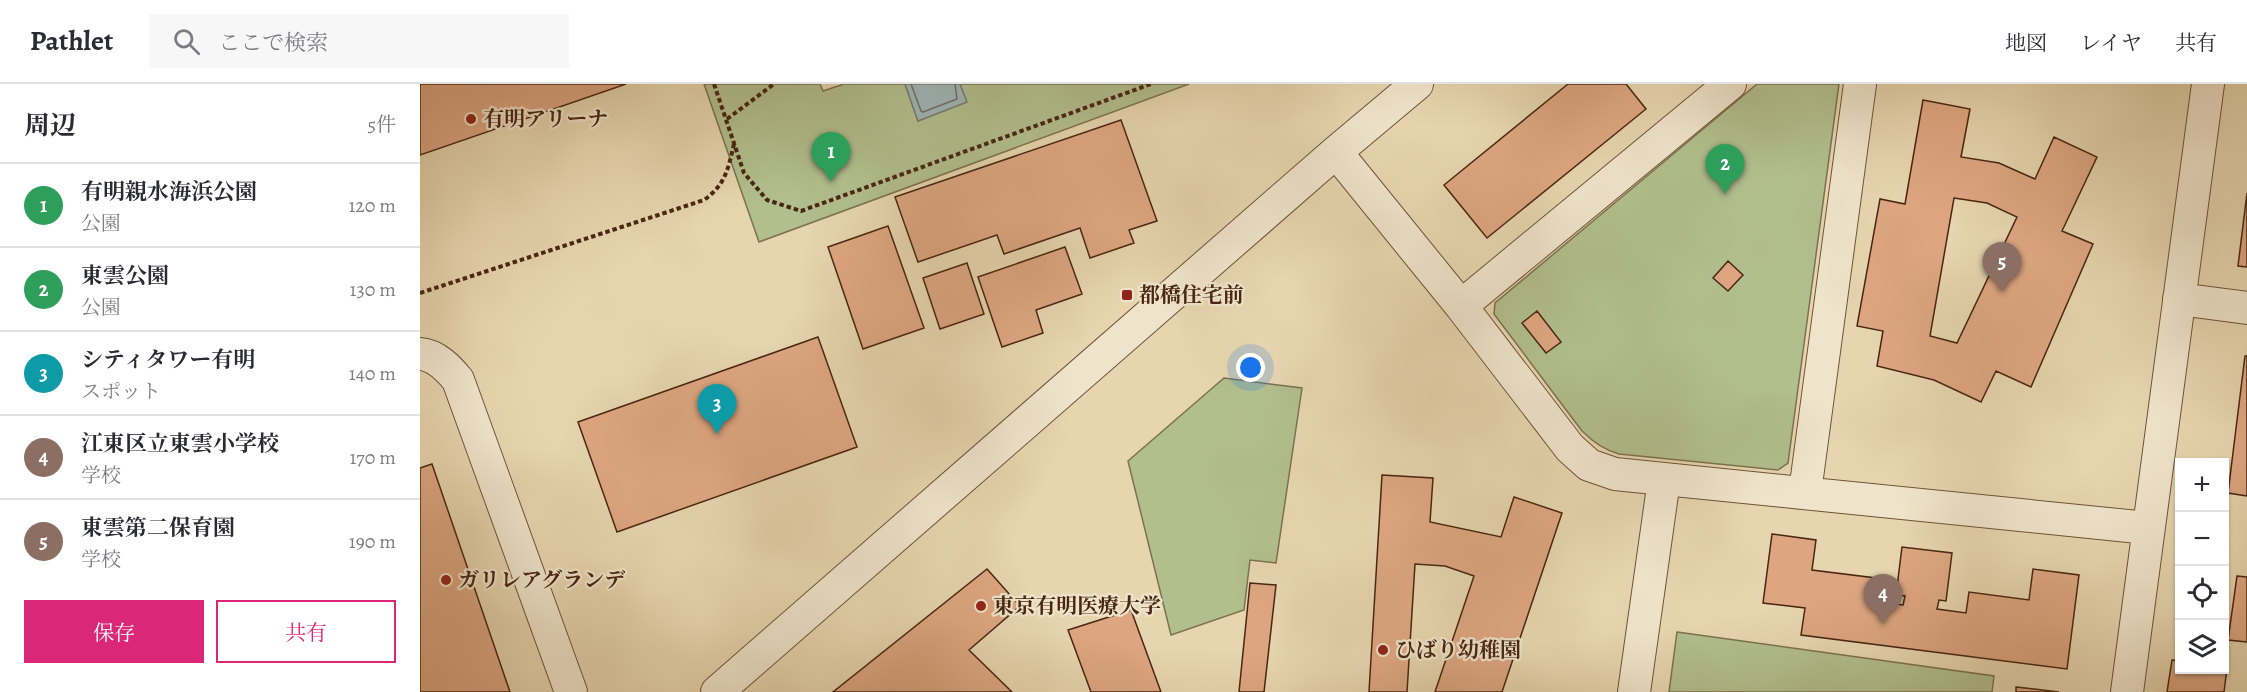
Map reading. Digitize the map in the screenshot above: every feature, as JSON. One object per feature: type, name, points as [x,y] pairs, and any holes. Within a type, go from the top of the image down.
[{"type":"street","points":[[717,692],[1417,84]]},
{"type":"street","points":[[1461,306],[1730,84]]},
{"type":"street","points":[[1804,492],[1860,84]]},
{"type":"street","points":[[2127,692],[2208,84]]},
{"type":"street","points":[[1336,152],[1461,306],[1579,457],[1602,471],[1664,480],[1804,492],[2148,528]]},
{"type":"street","points":[[2179,299],[2247,308]]},
{"type":"street","points":[[420,354],[426,354],[447,367],[458,380],[571,692]]},
{"type":"street","points":[[1634,692],[1664,480]]},
{"type":"path","points":[[714,84],[744,172],[767,200],[801,211],[1151,84]]},
{"type":"path","points":[[727,119],[774,84]]},
{"type":"path","points":[[420,293],[704,200],[718,190],[726,174],[734,144]]},
{"type":"green space","points":[[704,84],[820,84],[823,91],[844,84],[905,84],[918,121],[966,102],[960,84],[1189,84],[759,242]]},
{"type":"green space","points":[[1757,84],[1839,84],[1788,463],[1778,470],[1619,454],[1599,445],[1582,431],[1494,314],[1495,303]]},
{"type":"green space","points":[[1224,378],[1302,388],[1276,563],[1250,560],[1244,610],[1171,635],[1128,461]]},
{"type":"green space","points":[[1677,632],[1994,676],[1992,692],[1669,692]]},
{"type":"water","points":[[905,84],[960,84],[967,102],[918,121]]},
{"type":"building","name":"有明アリーナ","points":[[420,84],[626,84],[420,155]]},
{"type":"building","points":[[1568,84],[1626,84],[1646,109],[1487,238],[1444,185]]},
{"type":"building","points":[[1923,100],[1970,109],[1961,157],[1999,163],[2035,179],[2054,137],[2097,157],[2062,231],[2093,244],[2031,387],[1996,371],[1981,402],[1934,380],[1877,366],[1883,331],[1857,326],[1880,199],[1905,204]],"holes":[[[1954,198],[1987,203],[2017,217],[1957,343],[1930,336]]]},
{"type":"building","points":[[1121,120],[1157,221],[1129,230],[1134,243],[1090,258],[1080,228],[1004,254],[997,235],[918,262],[895,197]]},
{"type":"building","points":[[2247,193],[2247,267],[2238,266]]},
{"type":"building","points":[[888,226],[924,328],[863,349],[828,247]]},
{"type":"building","points":[[1065,247],[1082,294],[1036,310],[1043,333],[1002,347],[978,277]]},
{"type":"building","points":[[1728,261],[1743,275],[1728,291],[1713,278]]},
{"type":"building","points":[[967,263],[984,314],[940,329],[923,278]]},
{"type":"building","points":[[1537,311],[1561,342],[1546,353],[1522,323]]},
{"type":"building","points":[[818,337],[857,447],[617,532],[578,422]]},
{"type":"building","points":[[2245,356],[2247,356],[2247,496],[2229,493]]},
{"type":"building","name":"ガリレアグランデ","points":[[432,464],[510,692],[420,692],[420,468]]},
{"type":"building","points":[[1382,475],[1433,478],[1430,522],[1501,537],[1514,497],[1562,513],[1502,692],[1435,692],[1474,576],[1445,566],[1415,564],[1407,692],[1369,692]]},
{"type":"building","points":[[1772,534],[1816,540],[1812,570],[1876,578],[1873,601],[1903,605],[1905,596],[1896,595],[1902,547],[1952,553],[1946,601],[1939,600],[1937,609],[1966,613],[1969,592],[2029,600],[2033,569],[2079,575],[2067,669],[1801,635],[1805,608],[1763,603]]},
{"type":"building","points":[[987,569],[1020,606],[969,650],[1012,692],[833,692]]},
{"type":"building","points":[[2237,576],[2247,577],[2247,642],[2229,640]]},
{"type":"building","points":[[1250,583],[1276,585],[1264,692],[1239,692]]},
{"type":"building","points":[[1131,610],[1161,692],[1091,692],[1068,630]]},
{"type":"building","points":[[2172,660],[2175,660],[2175,674],[2226,674],[2224,692],[2167,692]]},
{"type":"building","points":[[2016,687],[2059,692],[2016,692]]},
{"type":"place","name":"有明アリーナ","points":[[471,119]]},
{"type":"place","name":"有明親水海浜公園","points":[[831,182]]},
{"type":"place","name":"東雲公園","points":[[1725,194]]},
{"type":"place","name":"東雲第二保育園","points":[[2002,292]]},
{"type":"place","name":"都橋住宅前","points":[[1127,295]]},
{"type":"place","name":"シティタワー有明","points":[[717,434]]},
{"type":"place","name":"ガリレアグランデ","points":[[446,580]]},
{"type":"place","name":"東京有明医療大学","points":[[981,606]]},
{"type":"place","name":"江東区立東雲小学校","points":[[1883,624]]},
{"type":"place","name":"ひばり幼稚園","points":[[1383,650]]}]
